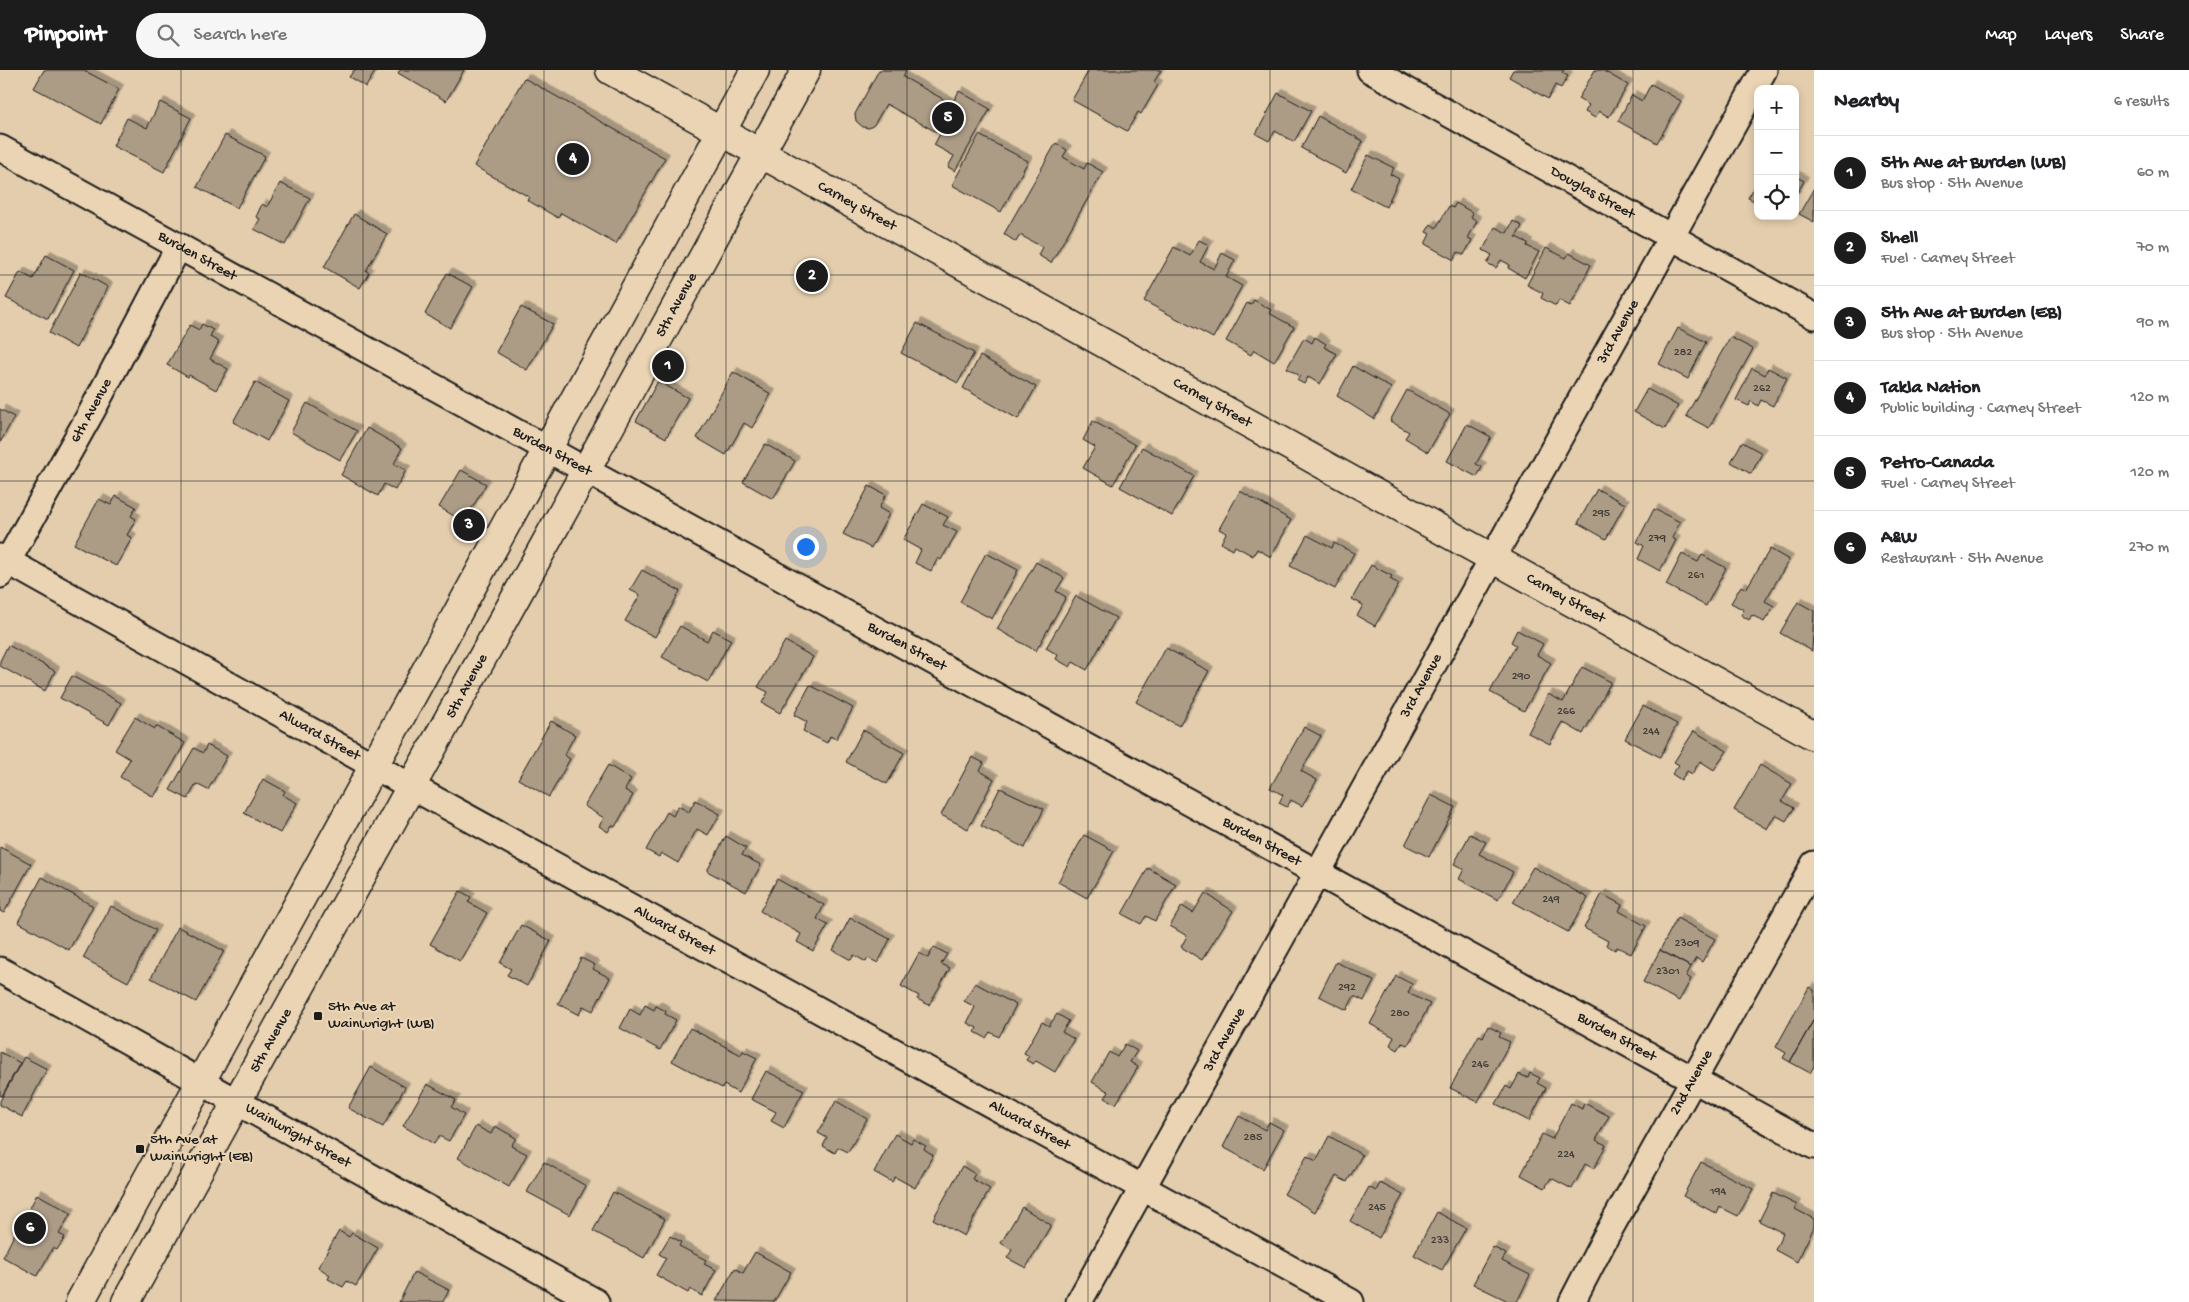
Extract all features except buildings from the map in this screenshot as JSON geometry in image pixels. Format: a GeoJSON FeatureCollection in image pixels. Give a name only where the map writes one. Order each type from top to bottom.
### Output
{"type":"FeatureCollection","features":[{"type":"Feature","properties":{"kind":"main road","name":"Carney Street"},"geometry":{"type":"LineString","coordinates":[[610,70],[1814,736]]}},
{"type":"Feature","properties":{"kind":"main road"},"geometry":{"type":"LineString","coordinates":[[80,1302],[755,70]]}},
{"type":"Feature","properties":{"kind":"main road","name":"5th Avenue"},"geometry":{"type":"LineString","coordinates":[[126,1302],[412,787],[806,70]]}},
{"type":"Feature","properties":{"kind":"street","name":"Douglas Street"},"geometry":{"type":"LineString","coordinates":[[1370,70],[1814,316]]}},
{"type":"Feature","properties":{"kind":"street","name":"3rd Avenue"},"geometry":{"type":"LineString","coordinates":[[1079,1302],[1764,70]]}},
{"type":"Feature","properties":{"kind":"street","name":"Burden Street"},"geometry":{"type":"LineString","coordinates":[[0,148],[1814,1146]]}},
{"type":"Feature","properties":{"kind":"street","name":"6th Avenue"},"geometry":{"type":"LineString","coordinates":[[2,565],[92,411],[179,246]]}},
{"type":"Feature","properties":{"kind":"street","name":"Alward Street"},"geometry":{"type":"LineString","coordinates":[[2,565],[374,766],[1351,1302]]}},
{"type":"Feature","properties":{"kind":"street","name":"2nd Avenue"},"geometry":{"type":"LineString","coordinates":[[1572,1302],[1605,1238],[1814,864]]}},
{"type":"Feature","properties":{"kind":"street","name":"Wainwright Street"},"geometry":{"type":"LineString","coordinates":[[0,970],[596,1302]]}},
{"type":"Feature","properties":{"kind":"place","name":"Petro-Canada"},"geometry":{"type":"Point","coordinates":[948,118]}},
{"type":"Feature","properties":{"kind":"place","name":"Takla Nation"},"geometry":{"type":"Point","coordinates":[573,159]}},
{"type":"Feature","properties":{"kind":"place","name":"Shell"},"geometry":{"type":"Point","coordinates":[812,276]}},
{"type":"Feature","properties":{"kind":"place","name":"5th Ave at Burden (WB)"},"geometry":{"type":"Point","coordinates":[668,366]}},
{"type":"Feature","properties":{"kind":"place","name":"5th Ave at Burden (EB)"},"geometry":{"type":"Point","coordinates":[469,525]}},
{"type":"Feature","properties":{"kind":"place","name":"5th Ave at Wainwright (WB)"},"geometry":{"type":"Point","coordinates":[318,1016]}},
{"type":"Feature","properties":{"kind":"place","name":"5th Ave at Wainwright (EB)"},"geometry":{"type":"Point","coordinates":[140,1149]}},
{"type":"Feature","properties":{"kind":"place","name":"A&W"},"geometry":{"type":"Point","coordinates":[30,1228]}}]}
